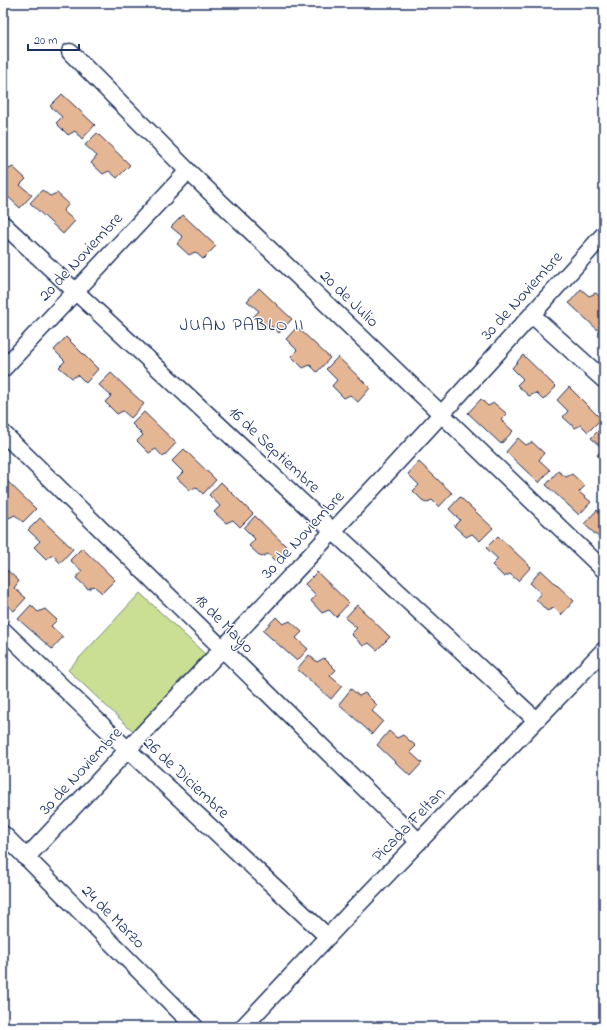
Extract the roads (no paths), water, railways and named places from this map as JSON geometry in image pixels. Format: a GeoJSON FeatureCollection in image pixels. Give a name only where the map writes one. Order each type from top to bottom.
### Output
{"type":"FeatureCollection","features":[{"type":"Feature","properties":{"kind":"street","name":"20 de Julio"},"geometry":{"type":"LineString","coordinates":[[70,52],[188,171],[604,570]]}},
{"type":"Feature","properties":{"kind":"street","name":"20 de Noviembre"},"geometry":{"type":"LineString","coordinates":[[3,369],[188,171]]}},
{"type":"Feature","properties":{"kind":"street","name":"16 de Septiembre"},"geometry":{"type":"LineString","coordinates":[[3,224],[536,720]]}},
{"type":"Feature","properties":{"kind":"street","name":"30 de Noviembre"},"geometry":{"type":"LineString","coordinates":[[26,858],[126,749],[333,531],[604,234]]}},
{"type":"Feature","properties":{"kind":"street"},"geometry":{"type":"LineString","coordinates":[[532,314],[604,380]]}},
{"type":"Feature","properties":{"kind":"street","name":"18 de Mayo"},"geometry":{"type":"LineString","coordinates":[[3,433],[419,842]]}},
{"type":"Feature","properties":{"kind":"street","name":"26 de Diciembre"},"geometry":{"type":"LineString","coordinates":[[3,630],[126,749],[328,937]]}},
{"type":"Feature","properties":{"kind":"street","name":"Picada Feltan"},"geometry":{"type":"LineString","coordinates":[[244,1027],[328,937],[604,650]]}},
{"type":"Feature","properties":{"kind":"street","name":"24 de Marzo"},"geometry":{"type":"LineString","coordinates":[[3,834],[195,1027]]}},
{"type":"Feature","properties":{"kind":"district","name":"JUAN PABLO II"},"geometry":{"type":"Point","coordinates":[242,326]}}]}
